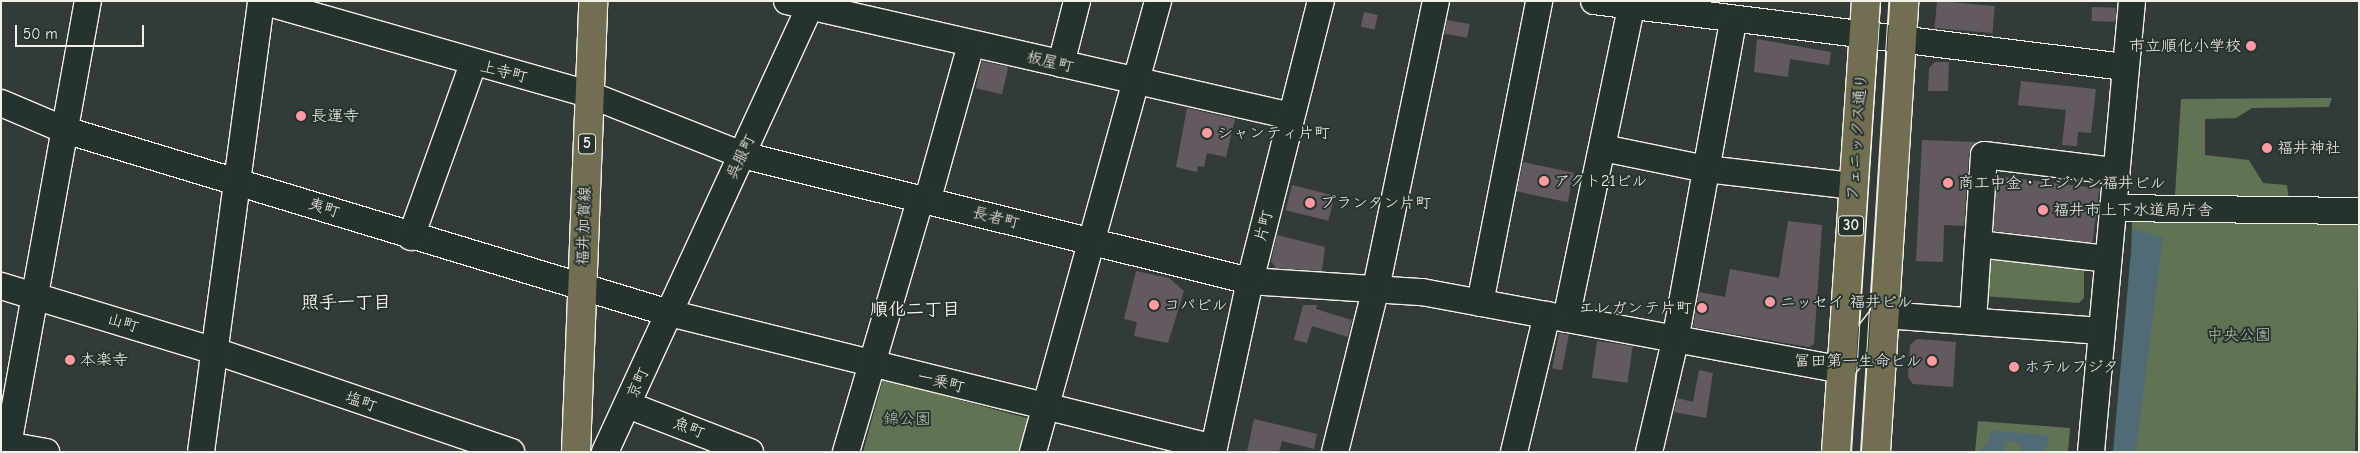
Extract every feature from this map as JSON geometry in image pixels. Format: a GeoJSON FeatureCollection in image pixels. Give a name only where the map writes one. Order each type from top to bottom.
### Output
{"type":"FeatureCollection","features":[{"type":"Feature","properties":{"kind":"main road","name":"福井加賀線"},"geometry":{"type":"LineString","coordinates":[[576,452],[593,1]]}},
{"type":"Feature","properties":{"kind":"main road","name":"フェニックス通り"},"geometry":{"type":"LineString","coordinates":[[1836,452],[1866,1]]}},
{"type":"Feature","properties":{"kind":"main road","name":"30"},"geometry":{"type":"LineString","coordinates":[[1876,452],[1904,1]]}},
{"type":"Feature","properties":{"kind":"street"},"geometry":{"type":"LineString","coordinates":[[46,452],[4,445],[35,296],[88,1]]}},
{"type":"Feature","properties":{"kind":"street"},"geometry":{"type":"LineString","coordinates":[[201,452],[212,350],[261,1]]}},
{"type":"Feature","properties":{"kind":"street","name":"上寺町"},"geometry":{"type":"LineString","coordinates":[[261,1],[473,64],[588,94],[742,155]]}},
{"type":"Feature","properties":{"kind":"street"},"geometry":{"type":"LineString","coordinates":[[1061,64],[1077,1]]}},
{"type":"Feature","properties":{"kind":"street"},"geometry":{"type":"LineString","coordinates":[[1033,452],[1089,242],[1158,1]]}},
{"type":"Feature","properties":{"kind":"street","name":"片町"},"geometry":{"type":"LineString","coordinates":[[1214,450],[1250,281],[1321,1]]}},
{"type":"Feature","properties":{"kind":"street"},"geometry":{"type":"LineString","coordinates":[[1335,452],[1376,288],[1436,1]]}},
{"type":"Feature","properties":{"kind":"street"},"geometry":{"type":"LineString","coordinates":[[1480,302],[1540,1]]}},
{"type":"Feature","properties":{"kind":"street"},"geometry":{"type":"LineString","coordinates":[[1594,1],[1733,21],[2124,67]]}},
{"type":"Feature","properties":{"kind":"street"},"geometry":{"type":"LineString","coordinates":[[2091,452],[2124,67],[2132,1]]}},
{"type":"Feature","properties":{"kind":"street","name":"板屋町"},"geometry":{"type":"LineString","coordinates":[[802,3],[971,44],[1291,116]]}},
{"type":"Feature","properties":{"kind":"street","name":"呉服町"},"geometry":{"type":"LineString","coordinates":[[669,313],[742,155],[802,3]]}},
{"type":"Feature","properties":{"kind":"street"},"geometry":{"type":"LineString","coordinates":[[1514,452],[1556,317],[1603,148],[1631,6]]}},
{"type":"Feature","properties":{"kind":"street"},"geometry":{"type":"LineString","coordinates":[[1649,452],[1675,341],[1733,21]]}},
{"type":"Feature","properties":{"kind":"street"},"geometry":{"type":"LineString","coordinates":[[846,452],[871,364],[971,44]]}},
{"type":"Feature","properties":{"kind":"street"},"geometry":{"type":"LineString","coordinates":[[411,237],[473,64]]}},
{"type":"Feature","properties":{"kind":"street","name":"夷町"},"geometry":{"type":"LineString","coordinates":[[1,103],[65,130],[411,237],[669,313]]}},
{"type":"Feature","properties":{"kind":"street"},"geometry":{"type":"LineString","coordinates":[[1603,148],[1706,169],[1854,186]]}},
{"type":"Feature","properties":{"kind":"street","name":"長者町"},"geometry":{"type":"LineString","coordinates":[[742,155],[1250,281],[1376,288],[1480,302],[1675,341],[1840,370]]}},
{"type":"Feature","properties":{"kind":"street"},"geometry":{"type":"LineString","coordinates":[[1974,322],[1984,155],[2115,171]]}},
{"type":"Feature","properties":{"kind":"street"},"geometry":{"type":"LineString","coordinates":[[2113,208],[2359,211]]}},
{"type":"Feature","properties":{"kind":"street"},"geometry":{"type":"LineString","coordinates":[[1978,244],[2107,259]]}},
{"type":"Feature","properties":{"kind":"street","name":"山町"},"geometry":{"type":"LineString","coordinates":[[1,286],[212,350]]}},
{"type":"Feature","properties":{"kind":"street","name":"一乗町"},"geometry":{"type":"LineString","coordinates":[[669,313],[1214,450]]}},
{"type":"Feature","properties":{"kind":"street","name":"京町"},"geometry":{"type":"LineString","coordinates":[[605,452],[669,313]]}},
{"type":"Feature","properties":{"kind":"street"},"geometry":{"type":"LineString","coordinates":[[1840,370],[1884,315],[2101,331]]}},
{"type":"Feature","properties":{"kind":"street","name":"塩町"},"geometry":{"type":"LineString","coordinates":[[212,350],[511,452]]}},
{"type":"Feature","properties":{"kind":"street","name":"魚町"},"geometry":{"type":"LineString","coordinates":[[628,405],[750,452]]}},
{"type":"Feature","properties":{"kind":"green space"},"geometry":{"type":"Polygon","coordinates":[[[2332,98],[2329,107],[2252,108],[2236,118],[2205,119],[2205,155],[2249,160],[2263,183],[2287,185],[2289,200],[2175,195],[2181,99],[2332,98]]]}},
{"type":"Feature","properties":{"kind":"green space","name":"中央公園"},"geometry":{"type":"Polygon","coordinates":[[[2132,217],[2359,221],[2355,452],[2128,452],[2132,217]]]}},
{"type":"Feature","properties":{"kind":"green space"},"geometry":{"type":"Polygon","coordinates":[[[1985,250],[2084,264],[2084,298],[2079,303],[1982,296],[1985,250]]]}},
{"type":"Feature","properties":{"kind":"green space","name":"錦公園"},"geometry":{"type":"Polygon","coordinates":[[[883,379],[1034,420],[1025,452],[863,452],[883,379]]]}},
{"type":"Feature","properties":{"kind":"green space"},"geometry":{"type":"Polygon","coordinates":[[[1978,421],[2070,428],[2068,452],[1975,452],[1978,421]]]}},
{"type":"Feature","properties":{"kind":"water"},"geometry":{"type":"Polygon","coordinates":[[[2133,229],[2163,237],[2136,452],[2113,452],[2133,229]]]}},
{"type":"Feature","properties":{"kind":"water"},"geometry":{"type":"Polygon","coordinates":[[[1991,430],[2048,436],[2049,444],[2044,450],[2022,452],[2020,444],[2011,441],[2005,442],[2004,452],[1979,452],[1988,443],[1991,430]]]}},
{"type":"Feature","properties":{"kind":"building"},"geometry":{"type":"Polygon","coordinates":[[[1937,1],[1995,6],[1992,33],[1935,28],[1937,1]]]}},
{"type":"Feature","properties":{"kind":"building"},"geometry":{"type":"Polygon","coordinates":[[[2092,7],[2116,8],[2115,22],[2092,21],[2092,7]]]}},
{"type":"Feature","properties":{"kind":"building"},"geometry":{"type":"Polygon","coordinates":[[[1364,12],[1378,15],[1375,30],[1361,27],[1364,12]]]}},
{"type":"Feature","properties":{"kind":"building"},"geometry":{"type":"Polygon","coordinates":[[[1447,20],[1470,24],[1467,38],[1445,34],[1447,20]]]}},
{"type":"Feature","properties":{"kind":"building"},"geometry":{"type":"Polygon","coordinates":[[[1757,39],[1831,52],[1829,65],[1790,59],[1788,77],[1754,72],[1757,39]]]}},
{"type":"Feature","properties":{"kind":"building"},"geometry":{"type":"Polygon","coordinates":[[[982,61],[1008,67],[1002,94],[976,88],[982,61]]]}},
{"type":"Feature","properties":{"kind":"building"},"geometry":{"type":"Polygon","coordinates":[[[1935,62],[1949,62],[1948,91],[1928,91],[1929,68],[1935,62]]]}},
{"type":"Feature","properties":{"kind":"building"},"geometry":{"type":"Polygon","coordinates":[[[2021,81],[2096,89],[2091,133],[2078,132],[2077,146],[2062,145],[2066,110],[2018,105],[2021,81]]]}},
{"type":"Feature","properties":{"kind":"building","name":"シャンティ片町"},"geometry":{"type":"Polygon","coordinates":[[[1187,108],[1235,119],[1226,157],[1207,153],[1204,167],[1198,166],[1197,172],[1176,167],[1187,108]]]}},
{"type":"Feature","properties":{"kind":"building","name":"商工中金・エジソン福井ビル"},"geometry":{"type":"Polygon","coordinates":[[[1922,140],[1976,142],[1969,154],[1964,226],[1944,225],[1943,262],[1916,261],[1922,140]]]}},
{"type":"Feature","properties":{"kind":"building","name":"アクト21ビル"},"geometry":{"type":"Polygon","coordinates":[[[1523,162],[1574,173],[1568,202],[1517,191],[1523,162]]]}},
{"type":"Feature","properties":{"kind":"building","name":"福井市上下水道局庁舎"},"geometry":{"type":"Polygon","coordinates":[[[1998,176],[2099,188],[2093,243],[1991,231],[1998,176]]]}},
{"type":"Feature","properties":{"kind":"building","name":"プランタン片町"},"geometry":{"type":"Polygon","coordinates":[[[1292,185],[1335,196],[1328,221],[1286,210],[1292,185]]]}},
{"type":"Feature","properties":{"kind":"building","name":"ニッセイ 福井ビル"},"geometry":{"type":"Polygon","coordinates":[[[1788,221],[1822,225],[1814,344],[1809,347],[1693,327],[1699,292],[1725,297],[1730,269],[1779,278],[1788,221]]]}},
{"type":"Feature","properties":{"kind":"building"},"geometry":{"type":"Polygon","coordinates":[[[1277,235],[1325,247],[1322,271],[1276,268],[1271,261],[1277,235]]]}},
{"type":"Feature","properties":{"kind":"building","name":"コパビル"},"geometry":{"type":"Polygon","coordinates":[[[1136,271],[1169,278],[1184,291],[1168,343],[1134,336],[1137,322],[1124,319],[1136,271]]]}},
{"type":"Feature","properties":{"kind":"building"},"geometry":{"type":"Polygon","coordinates":[[[1303,305],[1317,305],[1316,309],[1352,320],[1348,337],[1312,326],[1307,343],[1294,340],[1303,305]]]}},
{"type":"Feature","properties":{"kind":"building"},"geometry":{"type":"Polygon","coordinates":[[[1559,333],[1569,335],[1562,370],[1552,368],[1559,333]]]}},
{"type":"Feature","properties":{"kind":"building","name":"冨田第一生命ビル"},"geometry":{"type":"Polygon","coordinates":[[[1917,339],[1956,342],[1953,387],[1913,384],[1908,377],[1910,345],[1917,339]]]}},
{"type":"Feature","properties":{"kind":"building"},"geometry":{"type":"Polygon","coordinates":[[[1597,341],[1633,346],[1628,383],[1592,378],[1597,341]]]}},
{"type":"Feature","properties":{"kind":"building"},"geometry":{"type":"Polygon","coordinates":[[[1699,370],[1713,373],[1706,418],[1674,412],[1677,398],[1693,402],[1699,370]]]}},
{"type":"Feature","properties":{"kind":"building"},"geometry":{"type":"Polygon","coordinates":[[[1254,419],[1317,434],[1314,449],[1282,441],[1279,452],[1247,452],[1254,419]]]}},
{"type":"Feature","properties":{"kind":"tram line"},"geometry":{"type":"LineString","coordinates":[[1851,452],[1880,1]]}},
{"type":"Feature","properties":{"kind":"tram line"},"geometry":{"type":"LineString","coordinates":[[1860,452],[1888,1]]}},
{"type":"Feature","properties":{"kind":"place","name":"市立順化小学校"},"geometry":{"type":"Point","coordinates":[2251,46]}},
{"type":"Feature","properties":{"kind":"place","name":"長運寺"},"geometry":{"type":"Point","coordinates":[301,116]}},
{"type":"Feature","properties":{"kind":"place","name":"シャンティ片町"},"geometry":{"type":"Point","coordinates":[1207,133]}},
{"type":"Feature","properties":{"kind":"place","name":"福井神社"},"geometry":{"type":"Point","coordinates":[2267,148]}},
{"type":"Feature","properties":{"kind":"place","name":"アクト21ビル"},"geometry":{"type":"Point","coordinates":[1544,181]}},
{"type":"Feature","properties":{"kind":"place","name":"商工中金・エジソン福井ビル"},"geometry":{"type":"Point","coordinates":[1948,183]}},
{"type":"Feature","properties":{"kind":"place","name":"プランタン片町"},"geometry":{"type":"Point","coordinates":[1310,203]}},
{"type":"Feature","properties":{"kind":"place","name":"福井市上下水道局庁舎"},"geometry":{"type":"Point","coordinates":[2043,210]}},
{"type":"Feature","properties":{"kind":"place","name":"ニッセイ 福井ビル"},"geometry":{"type":"Point","coordinates":[1770,302]}},
{"type":"Feature","properties":{"kind":"place","name":"コパビル"},"geometry":{"type":"Point","coordinates":[1154,305]}},
{"type":"Feature","properties":{"kind":"place","name":"エレガンテ片町"},"geometry":{"type":"Point","coordinates":[1702,308]}},
{"type":"Feature","properties":{"kind":"place","name":"本楽寺"},"geometry":{"type":"Point","coordinates":[70,360]}},
{"type":"Feature","properties":{"kind":"place","name":"冨田第一生命ビル"},"geometry":{"type":"Point","coordinates":[1932,361]}},
{"type":"Feature","properties":{"kind":"place","name":"ホテルフジタ"},"geometry":{"type":"Point","coordinates":[2014,367]}},
{"type":"Feature","properties":{"kind":"district","name":"照手一丁目"},"geometry":{"type":"Point","coordinates":[346,303]}},
{"type":"Feature","properties":{"kind":"district","name":"順化二丁目"},"geometry":{"type":"Point","coordinates":[915,310]}}]}
